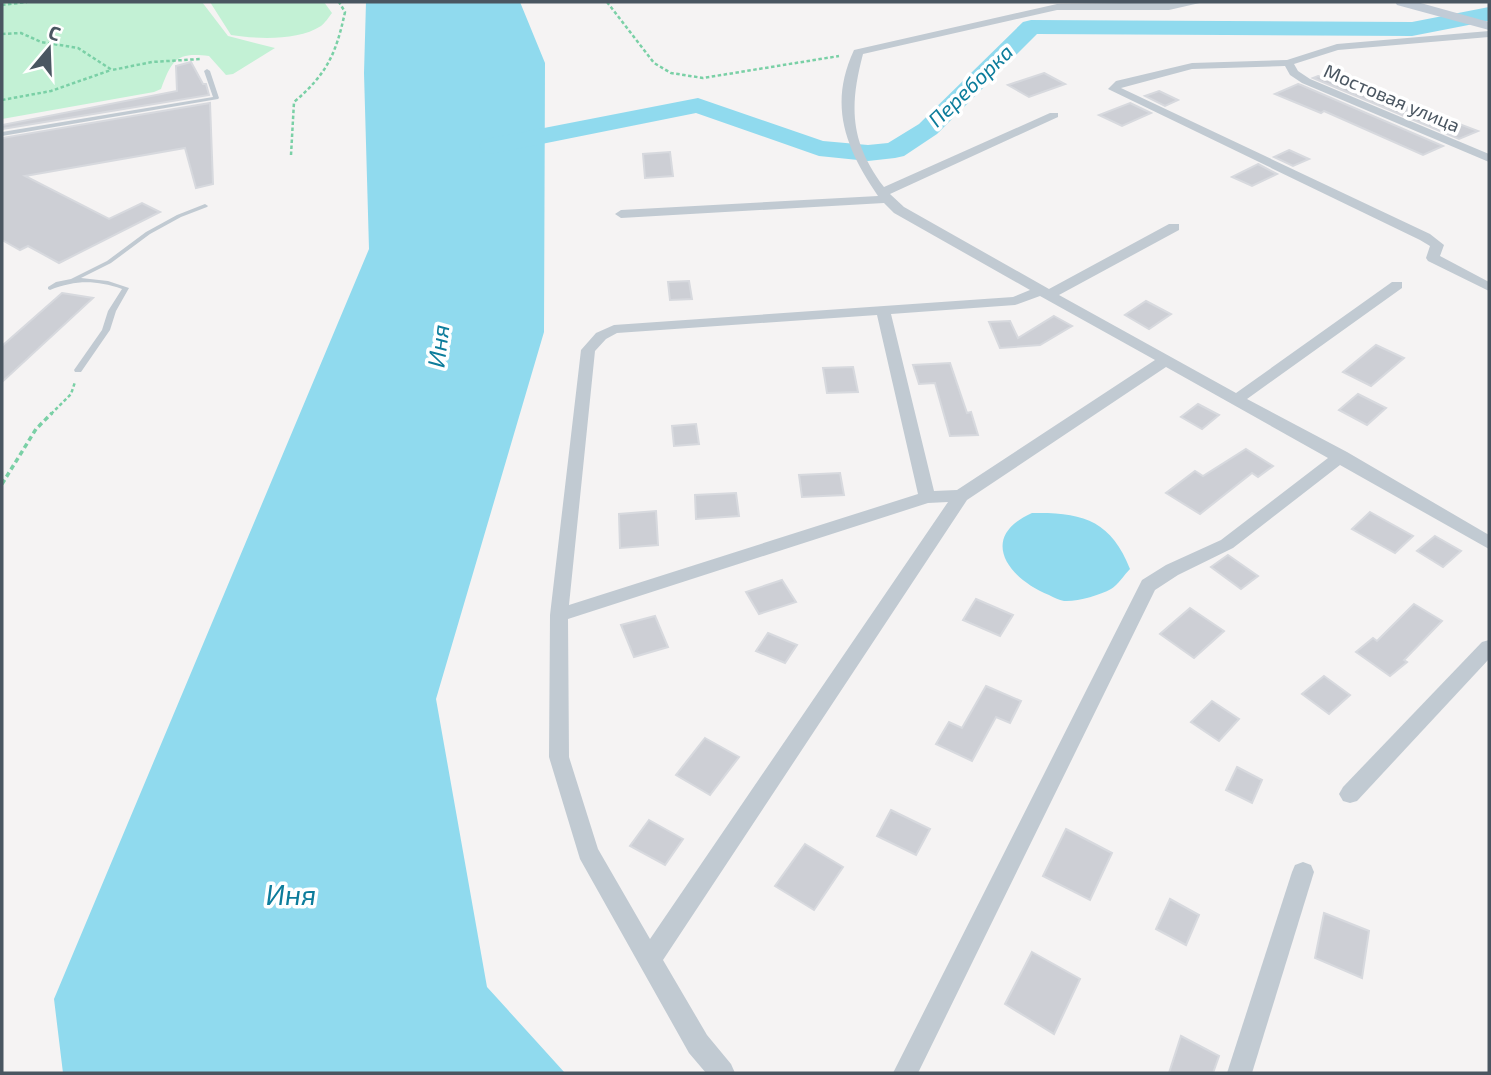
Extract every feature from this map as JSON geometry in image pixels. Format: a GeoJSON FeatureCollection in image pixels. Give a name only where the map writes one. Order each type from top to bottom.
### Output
{"type":"FeatureCollection","features":[{"type":"Feature","properties":{"kind":"main road"},"geometry":{"type":"LineString","coordinates":[[1402,2],[1483,25]]}},
{"type":"Feature","properties":{"kind":"street"},"geometry":{"type":"LineString","coordinates":[[1199,2],[1169,7],[1052,5],[858,52],[848,99],[848,123],[861,157],[884,196],[899,210],[1043,293],[1341,456],[1483,539],[1489,522]]}},
{"type":"Feature","properties":{"kind":"street"},"geometry":{"type":"LineString","coordinates":[[1489,34],[1337,47],[1288,63],[1192,66],[1119,83],[1114,89],[1425,237],[1437,245],[1433,258],[1489,287]]}},
{"type":"Feature","properties":{"kind":"street","name":"Мостовая улица"},"geometry":{"type":"LineString","coordinates":[[1288,63],[1294,72],[1306,81],[1489,158]]}},
{"type":"Feature","properties":{"kind":"street"},"geometry":{"type":"LineString","coordinates":[[621,214],[884,196],[1054,115]]}},
{"type":"Feature","properties":{"kind":"street"},"geometry":{"type":"LineString","coordinates":[[722,1073],[698,1044],[589,852],[559,757],[559,615],[588,350],[601,336],[614,329],[1015,301],[1043,293],[1174,227]]}},
{"type":"Feature","properties":{"kind":"street"},"geometry":{"type":"LineString","coordinates":[[1237,399],[1397,285]]}},
{"type":"Feature","properties":{"kind":"street"},"geometry":{"type":"LineString","coordinates":[[883,310],[927,497]]}},
{"type":"Feature","properties":{"kind":"street"},"geometry":{"type":"LineString","coordinates":[[651,958],[961,496],[1166,360]]}},
{"type":"Feature","properties":{"kind":"street"},"geometry":{"type":"LineString","coordinates":[[905,1073],[1148,585],[1172,570],[1227,544],[1341,456]]}},
{"type":"Feature","properties":{"kind":"street"},"geometry":{"type":"LineString","coordinates":[[559,615],[927,497],[961,496]]}},
{"type":"Feature","properties":{"kind":"street"},"geometry":{"type":"LineString","coordinates":[[1350,794],[1489,647]]}},
{"type":"Feature","properties":{"kind":"street"},"geometry":{"type":"LineString","coordinates":[[1239,1073],[1303,872]]}},
{"type":"Feature","properties":{"kind":"lane"},"geometry":{"type":"LineString","coordinates":[[2,134],[216,98],[207,71]]}},
{"type":"Feature","properties":{"kind":"lane"},"geometry":{"type":"LineString","coordinates":[[50,289],[109,262],[148,233],[205,206]]}},
{"type":"Feature","properties":{"kind":"lane"},"geometry":{"type":"LineString","coordinates":[[69,282],[108,281],[126,288],[112,311],[106,330],[78,370]]}},
{"type":"Feature","properties":{"kind":"path"},"geometry":{"type":"LineString","coordinates":[[2,5],[27,2]]}},
{"type":"Feature","properties":{"kind":"path"},"geometry":{"type":"LineString","coordinates":[[291,155],[294,102],[315,85],[336,55],[345,12],[339,2]]}},
{"type":"Feature","properties":{"kind":"path"},"geometry":{"type":"LineString","coordinates":[[607,2],[654,63],[671,74],[703,78],[808,63],[858,52]]}},
{"type":"Feature","properties":{"kind":"path"},"geometry":{"type":"LineString","coordinates":[[2,34],[21,33],[41,42],[78,48],[112,69]]}},
{"type":"Feature","properties":{"kind":"path"},"geometry":{"type":"LineString","coordinates":[[2,100],[51,91],[112,69],[152,62],[207,59],[207,71]]}},
{"type":"Feature","properties":{"kind":"path"},"geometry":{"type":"LineString","coordinates":[[2,484],[36,429],[71,394],[78,370]]}},
{"type":"Feature","properties":{"kind":"green space"},"geometry":{"type":"Polygon","coordinates":[[[2,2],[202,2],[228,36],[275,48],[233,74],[226,75],[209,56],[189,55],[172,65],[161,89],[154,92],[2,119],[2,2]]]}},
{"type":"Feature","properties":{"kind":"green space"},"geometry":{"type":"Polygon","coordinates":[[[210,2],[324,2],[332,13],[321,26],[301,34],[277,38],[241,36],[231,35],[210,2]]]}},
{"type":"Feature","properties":{"kind":"water","name":"Иня"},"geometry":{"type":"Polygon","coordinates":[[[366,2],[520,2],[545,63],[544,332],[436,699],[487,987],[565,1073],[63,1073],[54,999],[369,249],[364,73],[366,2]]]}},
{"type":"Feature","properties":{"kind":"water"},"geometry":{"type":"Polygon","coordinates":[[[1032,513],[1066,514],[1093,522],[1114,539],[1130,569],[1111,589],[1082,599],[1062,601],[1034,588],[1011,568],[1004,557],[1003,545],[1006,534],[1016,523],[1032,513]]]}},
{"type":"Feature","properties":{"kind":"building"},"geometry":{"type":"Polygon","coordinates":[[[191,62],[203,84],[206,84],[209,95],[2,129],[2,125],[177,91],[176,66],[191,62]]]}},
{"type":"Feature","properties":{"kind":"building"},"geometry":{"type":"Polygon","coordinates":[[[1044,73],[1065,84],[1029,97],[1008,85],[1044,73]]]}},
{"type":"Feature","properties":{"kind":"building"},"geometry":{"type":"Polygon","coordinates":[[[1318,76],[1393,106],[1401,102],[1478,131],[1459,139],[1313,78],[1318,76]]]}},
{"type":"Feature","properties":{"kind":"building"},"geometry":{"type":"Polygon","coordinates":[[[1298,84],[1443,146],[1423,155],[1324,111],[1321,113],[1275,94],[1298,84]]]}},
{"type":"Feature","properties":{"kind":"building"},"geometry":{"type":"Polygon","coordinates":[[[1159,91],[1178,100],[1165,106],[1145,96],[1159,91]]]}},
{"type":"Feature","properties":{"kind":"building"},"geometry":{"type":"Polygon","coordinates":[[[210,103],[213,184],[196,188],[185,148],[25,176],[109,219],[142,203],[160,212],[59,263],[28,246],[20,250],[2,240],[2,138],[210,103]]]}},
{"type":"Feature","properties":{"kind":"building"},"geometry":{"type":"Polygon","coordinates":[[[1130,103],[1151,113],[1122,126],[1099,115],[1130,103]]]}},
{"type":"Feature","properties":{"kind":"building"},"geometry":{"type":"Polygon","coordinates":[[[1289,150],[1309,159],[1293,166],[1274,157],[1289,150]]]}},
{"type":"Feature","properties":{"kind":"building"},"geometry":{"type":"Polygon","coordinates":[[[670,152],[673,176],[645,178],[643,154],[670,152]]]}},
{"type":"Feature","properties":{"kind":"building"},"geometry":{"type":"Polygon","coordinates":[[[1258,164],[1277,174],[1252,186],[1232,177],[1258,164]]]}},
{"type":"Feature","properties":{"kind":"building"},"geometry":{"type":"Polygon","coordinates":[[[689,281],[692,299],[670,300],[668,282],[689,281]]]}},
{"type":"Feature","properties":{"kind":"building"},"geometry":{"type":"Polygon","coordinates":[[[62,293],[93,298],[2,382],[2,346],[62,293]]]}},
{"type":"Feature","properties":{"kind":"building"},"geometry":{"type":"Polygon","coordinates":[[[1146,301],[1171,314],[1149,329],[1125,315],[1146,301]]]}},
{"type":"Feature","properties":{"kind":"building"},"geometry":{"type":"Polygon","coordinates":[[[1054,316],[1072,326],[1040,345],[1000,348],[989,322],[1010,321],[1018,338],[1054,316]]]}},
{"type":"Feature","properties":{"kind":"building"},"geometry":{"type":"Polygon","coordinates":[[[1376,345],[1404,358],[1371,386],[1343,372],[1376,345]]]}},
{"type":"Feature","properties":{"kind":"building"},"geometry":{"type":"Polygon","coordinates":[[[950,363],[967,413],[971,412],[978,435],[950,436],[935,383],[919,384],[913,365],[950,363]]]}},
{"type":"Feature","properties":{"kind":"building"},"geometry":{"type":"Polygon","coordinates":[[[853,367],[858,392],[827,393],[823,368],[853,367]]]}},
{"type":"Feature","properties":{"kind":"building"},"geometry":{"type":"Polygon","coordinates":[[[1358,394],[1386,408],[1367,425],[1339,410],[1358,394]]]}},
{"type":"Feature","properties":{"kind":"building"},"geometry":{"type":"Polygon","coordinates":[[[1198,404],[1219,415],[1202,429],[1181,417],[1198,404]]]}},
{"type":"Feature","properties":{"kind":"building"},"geometry":{"type":"Polygon","coordinates":[[[696,424],[699,444],[674,446],[672,426],[696,424]]]}},
{"type":"Feature","properties":{"kind":"building"},"geometry":{"type":"Polygon","coordinates":[[[1246,449],[1273,466],[1258,477],[1252,473],[1200,514],[1166,493],[1195,471],[1203,476],[1246,449]]]}},
{"type":"Feature","properties":{"kind":"building"},"geometry":{"type":"Polygon","coordinates":[[[840,473],[844,495],[802,497],[799,475],[840,473]]]}},
{"type":"Feature","properties":{"kind":"building"},"geometry":{"type":"Polygon","coordinates":[[[736,493],[739,516],[696,519],[695,495],[736,493]]]}},
{"type":"Feature","properties":{"kind":"building"},"geometry":{"type":"Polygon","coordinates":[[[656,511],[658,545],[620,548],[619,514],[656,511]]]}},
{"type":"Feature","properties":{"kind":"building"},"geometry":{"type":"Polygon","coordinates":[[[1370,512],[1413,536],[1395,553],[1352,529],[1370,512]]]}},
{"type":"Feature","properties":{"kind":"building"},"geometry":{"type":"Polygon","coordinates":[[[1435,536],[1461,551],[1443,567],[1417,551],[1435,536]]]}},
{"type":"Feature","properties":{"kind":"building"},"geometry":{"type":"Polygon","coordinates":[[[1228,555],[1258,576],[1241,589],[1211,567],[1228,555]]]}},
{"type":"Feature","properties":{"kind":"building"},"geometry":{"type":"Polygon","coordinates":[[[782,580],[796,602],[759,614],[746,592],[782,580]]]}},
{"type":"Feature","properties":{"kind":"building"},"geometry":{"type":"Polygon","coordinates":[[[976,599],[1013,615],[1000,636],[963,620],[976,599]]]}},
{"type":"Feature","properties":{"kind":"building"},"geometry":{"type":"Polygon","coordinates":[[[1414,604],[1442,621],[1404,660],[1407,662],[1390,676],[1356,652],[1373,638],[1377,641],[1414,604]]]}},
{"type":"Feature","properties":{"kind":"building"},"geometry":{"type":"Polygon","coordinates":[[[1190,608],[1224,631],[1194,658],[1160,634],[1190,608]]]}},
{"type":"Feature","properties":{"kind":"building"},"geometry":{"type":"Polygon","coordinates":[[[655,616],[668,647],[634,657],[621,625],[655,616]]]}},
{"type":"Feature","properties":{"kind":"building"},"geometry":{"type":"Polygon","coordinates":[[[768,633],[797,645],[785,663],[756,651],[768,633]]]}},
{"type":"Feature","properties":{"kind":"building"},"geometry":{"type":"Polygon","coordinates":[[[1324,676],[1350,695],[1329,714],[1302,694],[1324,676]]]}},
{"type":"Feature","properties":{"kind":"building"},"geometry":{"type":"Polygon","coordinates":[[[986,686],[1021,701],[1010,723],[996,717],[972,761],[936,744],[949,722],[962,728],[986,686]]]}},
{"type":"Feature","properties":{"kind":"building"},"geometry":{"type":"Polygon","coordinates":[[[1212,701],[1239,719],[1219,741],[1191,722],[1212,701]]]}},
{"type":"Feature","properties":{"kind":"building"},"geometry":{"type":"Polygon","coordinates":[[[705,738],[739,757],[710,795],[676,775],[705,738]]]}},
{"type":"Feature","properties":{"kind":"building"},"geometry":{"type":"Polygon","coordinates":[[[1237,767],[1262,780],[1252,803],[1226,790],[1237,767]]]}},
{"type":"Feature","properties":{"kind":"building"},"geometry":{"type":"Polygon","coordinates":[[[891,810],[930,829],[916,855],[877,836],[891,810]]]}},
{"type":"Feature","properties":{"kind":"building"},"geometry":{"type":"Polygon","coordinates":[[[649,820],[683,839],[665,865],[630,846],[649,820]]]}},
{"type":"Feature","properties":{"kind":"building"},"geometry":{"type":"Polygon","coordinates":[[[1066,829],[1112,853],[1090,900],[1043,876],[1066,829]]]}},
{"type":"Feature","properties":{"kind":"building"},"geometry":{"type":"Polygon","coordinates":[[[805,844],[843,867],[814,910],[775,886],[805,844]]]}},
{"type":"Feature","properties":{"kind":"building"},"geometry":{"type":"Polygon","coordinates":[[[1170,899],[1199,915],[1186,945],[1156,929],[1170,899]]]}},
{"type":"Feature","properties":{"kind":"building"},"geometry":{"type":"Polygon","coordinates":[[[1324,913],[1369,931],[1362,978],[1315,958],[1324,913]]]}},
{"type":"Feature","properties":{"kind":"building"},"geometry":{"type":"Polygon","coordinates":[[[1032,952],[1080,979],[1054,1034],[1005,1004],[1032,952]]]}},
{"type":"Feature","properties":{"kind":"building"},"geometry":{"type":"Polygon","coordinates":[[[1181,1036],[1219,1056],[1213,1073],[1169,1073],[1181,1036]]]}},
{"type":"Feature","properties":{"kind":"waterway","name":"Переборка"},"geometry":{"type":"LineString","coordinates":[[492,146],[698,105],[819,148],[868,153],[895,150],[928,129],[1031,27],[1412,29],[1489,14]]}}]}
